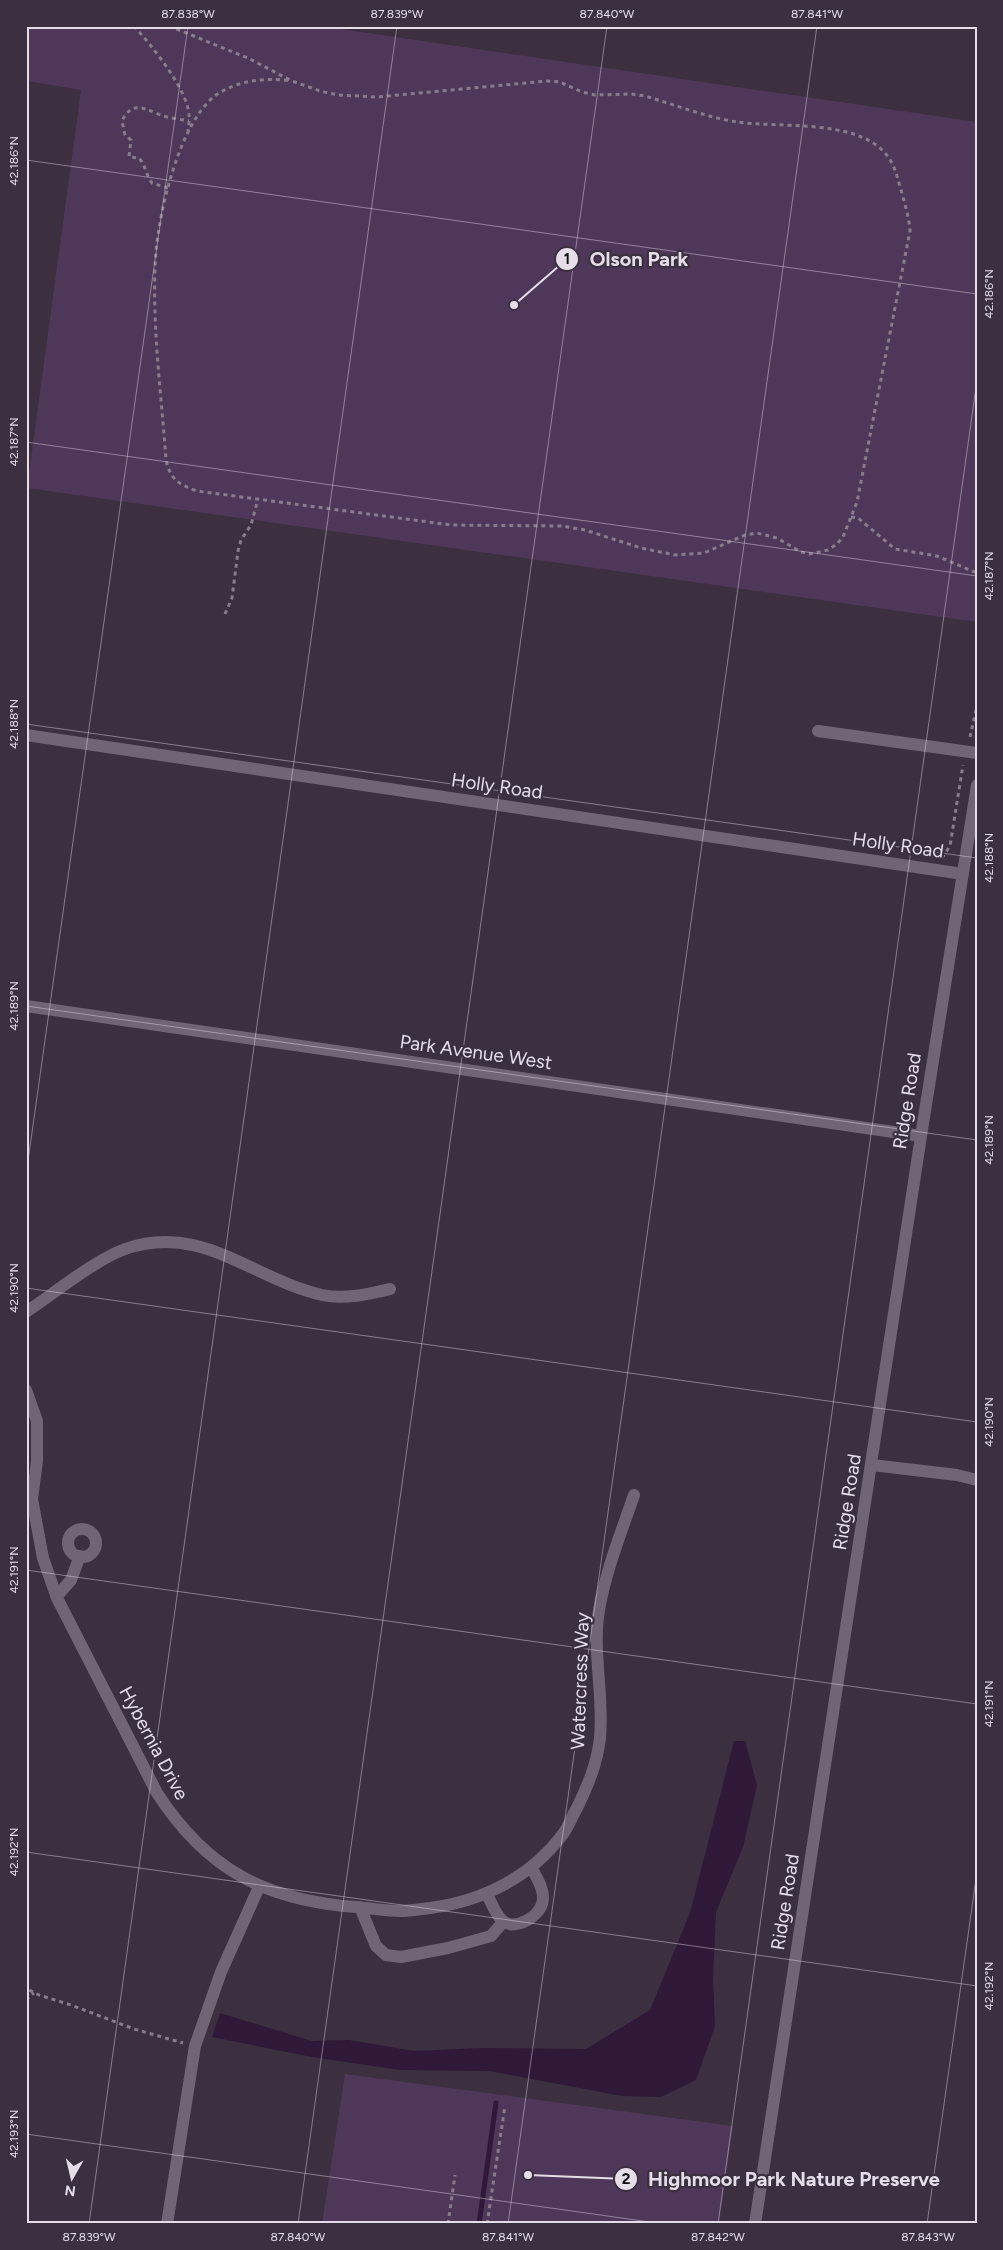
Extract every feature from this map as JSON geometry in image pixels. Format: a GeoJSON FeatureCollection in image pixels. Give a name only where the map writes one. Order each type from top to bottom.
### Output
{"type":"FeatureCollection","features":[{"type":"Feature","properties":{"kind":"street"},"geometry":{"type":"LineString","coordinates":[[818,731],[971,752]]}},
{"type":"Feature","properties":{"kind":"street","name":"Holly Road"},"geometry":{"type":"LineString","coordinates":[[26,735],[963,874]]}},
{"type":"Feature","properties":{"kind":"street","name":"Ridge Road"},"geometry":{"type":"LineString","coordinates":[[755,2224],[921,1136],[977,785]]}},
{"type":"Feature","properties":{"kind":"street","name":"Park Avenue West"},"geometry":{"type":"LineString","coordinates":[[26,1006],[921,1136]]}},
{"type":"Feature","properties":{"kind":"street"},"geometry":{"type":"LineString","coordinates":[[26,1312],[89,1269],[123,1250],[158,1242],[178,1242],[200,1246],[288,1285],[324,1295],[347,1296],[390,1289]]}},
{"type":"Feature","properties":{"kind":"street","name":"Hybernia Drive"},"geometry":{"type":"LineString","coordinates":[[26,1390],[37,1421],[33,1503],[42,1558],[57,1596],[157,1793],[173,1818],[188,1836],[212,1857],[259,1887]]}},
{"type":"Feature","properties":{"kind":"street"},"geometry":{"type":"LineString","coordinates":[[872,1464],[957,1475],[977,1480]]}},
{"type":"Feature","properties":{"kind":"street","name":"Watercress Way"},"geometry":{"type":"LineString","coordinates":[[259,1887],[326,1905],[403,1911],[448,1905],[487,1894],[509,1883],[531,1867],[564,1833],[593,1774],[600,1739],[601,1714],[598,1651],[599,1612],[606,1578],[634,1495]]}},
{"type":"Feature","properties":{"kind":"street"},"geometry":{"type":"LineString","coordinates":[[57,1596],[71,1580],[80,1556]]}},
{"type":"Feature","properties":{"kind":"street"},"geometry":{"type":"LineString","coordinates":[[487,1894],[503,1922],[510,1924],[528,1919],[536,1914],[542,1905],[543,1894],[531,1867]]}},
{"type":"Feature","properties":{"kind":"street"},"geometry":{"type":"LineString","coordinates":[[167,2224],[197,2040],[208,2005],[259,1887]]}},
{"type":"Feature","properties":{"kind":"street"},"geometry":{"type":"LineString","coordinates":[[360,1907],[376,1946],[386,1954],[400,1957],[448,1948],[490,1936],[503,1922]]}},
{"type":"Feature","properties":{"kind":"path"},"geometry":{"type":"LineString","coordinates":[[134,26],[176,84],[188,109],[187,134],[168,188],[159,228],[155,269],[157,331],[168,470],[178,483],[197,491],[451,525],[562,526],[585,530],[641,548],[675,555],[704,553],[746,536],[757,534],[777,538],[801,552],[819,553],[837,544],[843,536],[857,502],[910,231],[909,218],[893,164],[872,141],[857,134],[815,126],[737,122],[645,96],[630,94],[595,95],[582,92],[560,82],[520,82],[401,95],[356,97],[320,92],[292,81],[248,58],[169,26]]}},
{"type":"Feature","properties":{"kind":"path"},"geometry":{"type":"LineString","coordinates":[[187,134],[206,105],[229,88],[269,79],[292,81]]}},
{"type":"Feature","properties":{"kind":"path"},"geometry":{"type":"LineString","coordinates":[[168,188],[152,183],[139,158],[128,157],[131,140],[125,135],[122,121],[128,111],[146,108],[156,114],[189,121]]}},
{"type":"Feature","properties":{"kind":"path"},"geometry":{"type":"LineString","coordinates":[[224,614],[232,598],[241,540],[251,525],[258,499]]}},
{"type":"Feature","properties":{"kind":"path"},"geometry":{"type":"LineString","coordinates":[[851,517],[858,518],[895,549],[936,556],[977,573]]}},
{"type":"Feature","properties":{"kind":"path"},"geometry":{"type":"LineString","coordinates":[[937,870],[940,859],[950,846],[971,752],[977,706]]}},
{"type":"Feature","properties":{"kind":"path"},"geometry":{"type":"LineString","coordinates":[[26,1983],[29,1990],[34,1993],[134,2029],[197,2040]]}},
{"type":"Feature","properties":{"kind":"path"},"geometry":{"type":"LineString","coordinates":[[26,2000],[34,1993]]}},
{"type":"Feature","properties":{"kind":"path"},"geometry":{"type":"LineString","coordinates":[[487,2224],[505,2106]]}},
{"type":"Feature","properties":{"kind":"path"},"geometry":{"type":"LineString","coordinates":[[448,2224],[455,2175]]}},
{"type":"Feature","properties":{"kind":"shaded area"},"geometry":{"type":"Polygon","coordinates":[[[26,26],[320,26],[977,122],[977,622],[27,488],[81,90],[26,81],[26,26]]]}},
{"type":"Feature","properties":{"kind":"shaded area"},"geometry":{"type":"Polygon","coordinates":[[[734,1741],[745,1741],[757,1785],[743,1847],[716,1912],[713,1978],[715,2026],[696,2080],[661,2097],[622,2096],[489,2071],[401,2070],[312,2057],[212,2037],[220,2013],[312,2041],[349,2040],[414,2051],[480,2048],[586,2049],[650,2010],[690,1913],[734,1741]]]}},
{"type":"Feature","properties":{"kind":"shaded area"},"geometry":{"type":"Polygon","coordinates":[[[345,2074],[733,2126],[719,2224],[322,2224],[345,2074]]]}},
{"type":"Feature","properties":{"kind":"waterway"},"geometry":{"type":"LineString","coordinates":[[479,2224],[496,2103]]}},
{"type":"Feature","properties":{"kind":"place","name":"Olson Park"},"geometry":{"type":"Point","coordinates":[514,305]}},
{"type":"Feature","properties":{"kind":"place","name":"Highmoor Park Nature Preserve"},"geometry":{"type":"Point","coordinates":[528,2175]}}]}
